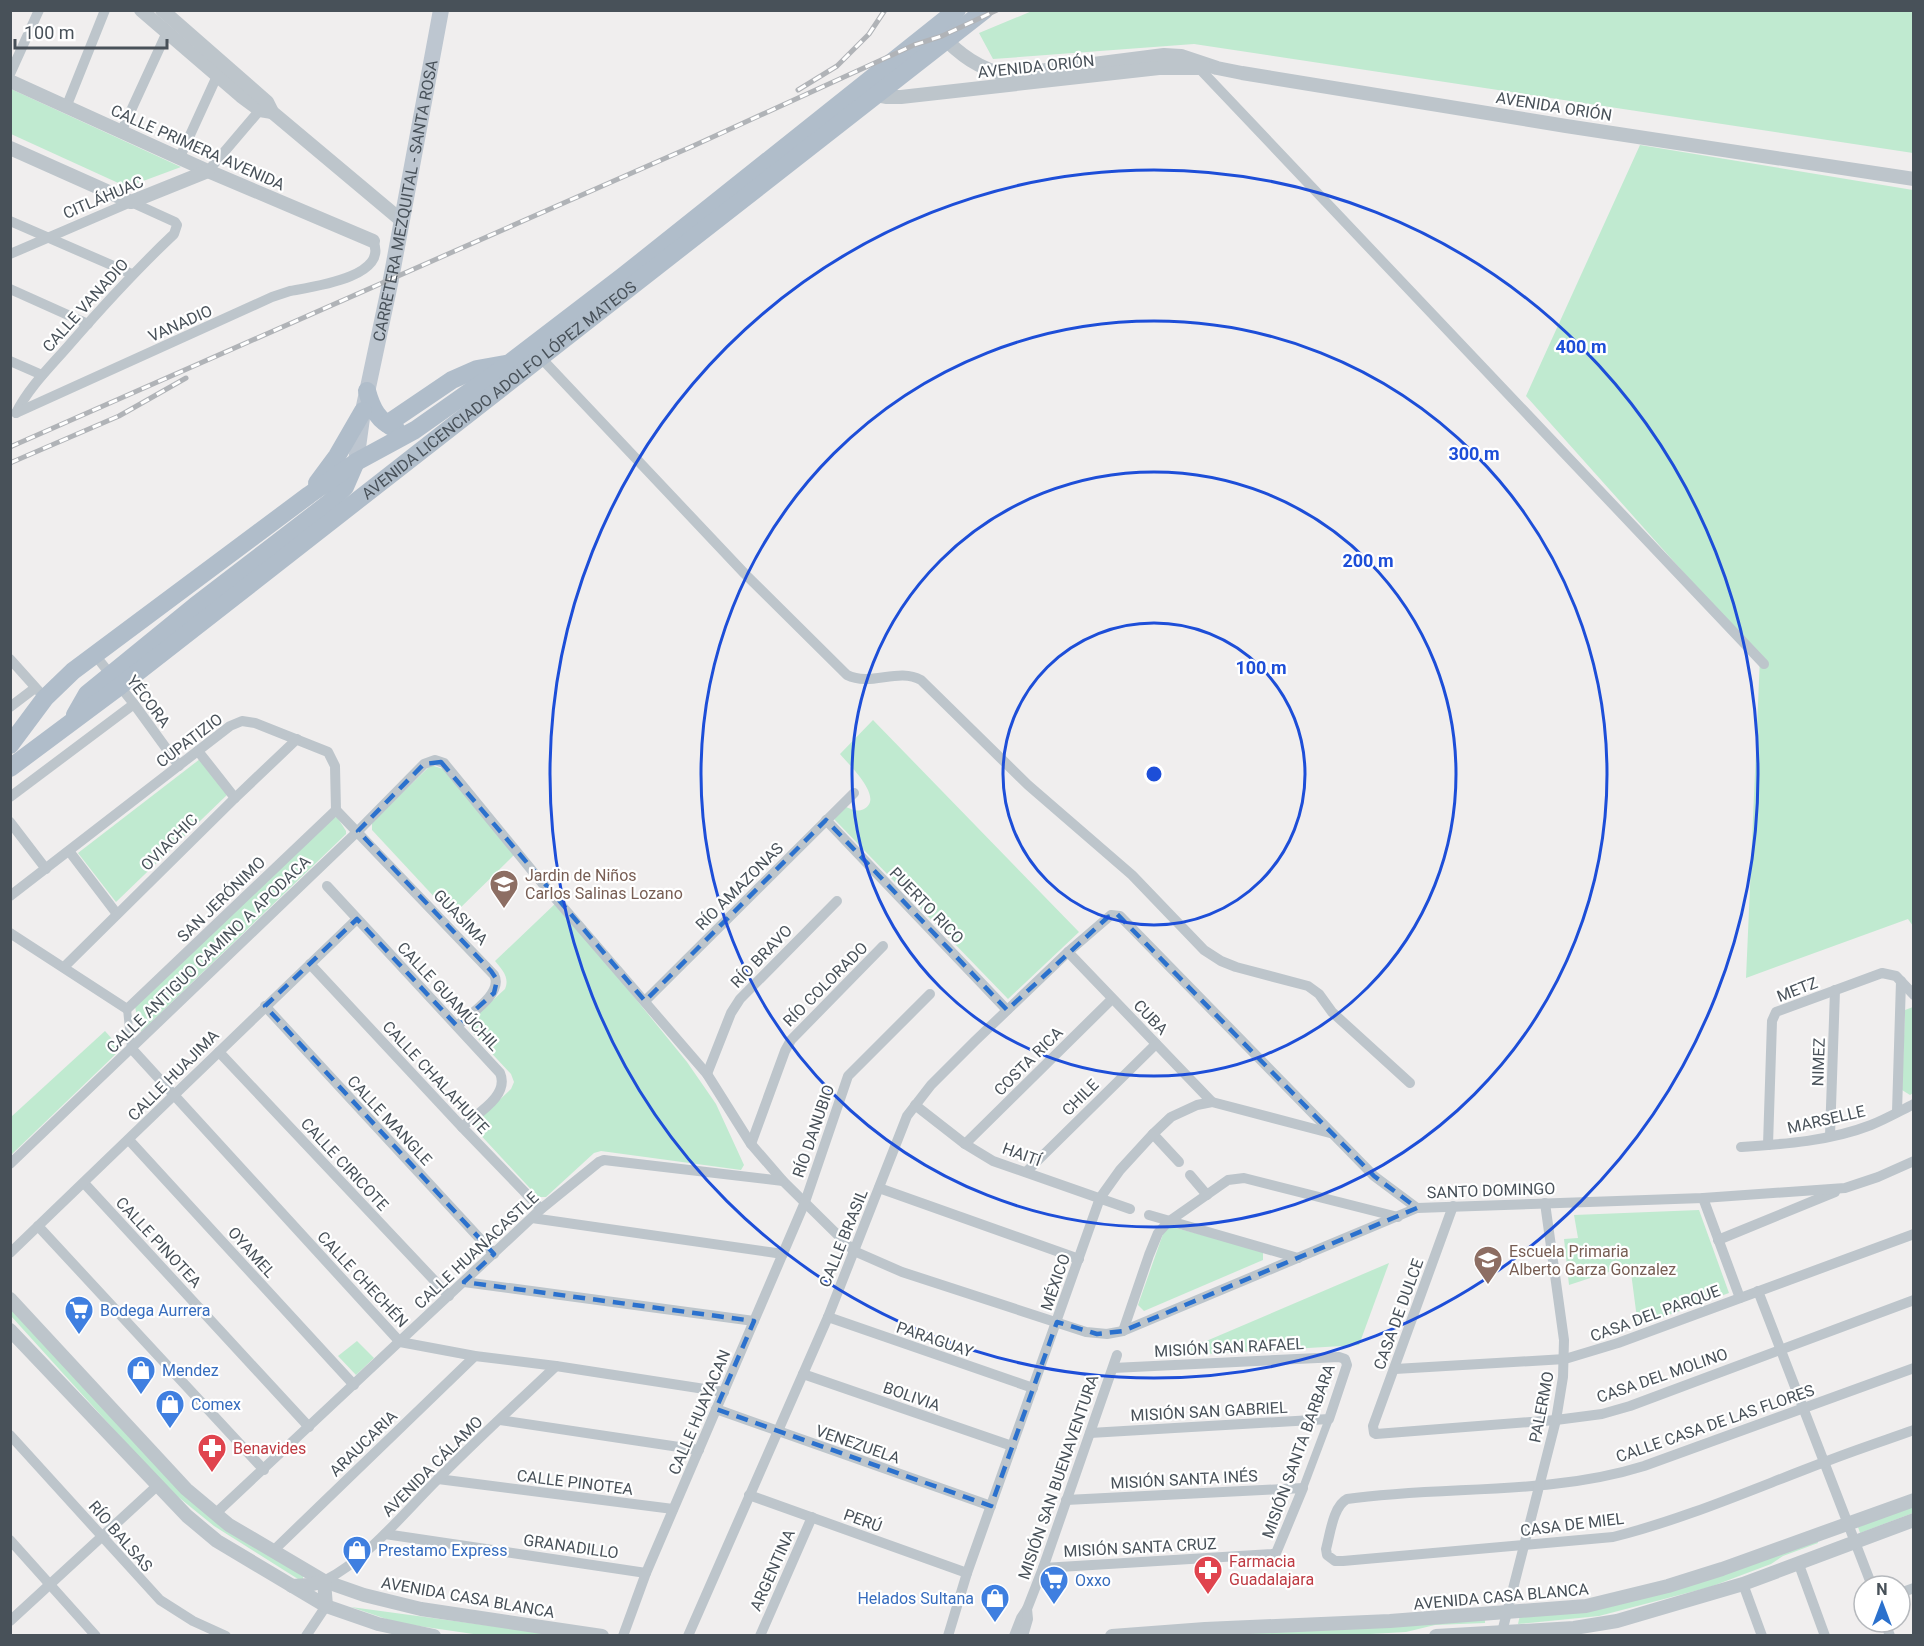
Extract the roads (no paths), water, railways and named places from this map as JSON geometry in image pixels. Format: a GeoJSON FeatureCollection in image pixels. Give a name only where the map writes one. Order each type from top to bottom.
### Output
{"type":"FeatureCollection","features":[{"type":"Feature","properties":{"kind":"main road","name":"CARRETERA MEZQUITAL - SANTA ROSA"},"geometry":{"type":"LineString","coordinates":[[356,462],[363,411],[402,220],[441,10]]}},
{"type":"Feature","properties":{"kind":"main road","name":"AVENIDA LICENCIADO ADOLFO LÓPEZ MATEOS"},"geometry":{"type":"LineString","coordinates":[[941,34],[957,10]]}},
{"type":"Feature","properties":{"kind":"main road","name":"AVENIDA LICENCIADO ADOLFO LÓPEZ MATEOS"},"geometry":{"type":"LineString","coordinates":[[115,680],[387,478],[541,358],[941,34],[983,11]]}},
{"type":"Feature","properties":{"kind":"main road","name":"AVENIDA LICENCIADO ADOLFO LÓPEZ MATEOS"},"geometry":{"type":"LineString","coordinates":[[10,745],[40,693],[64,679],[356,462],[415,430],[510,363],[868,92]]}},
{"type":"Feature","properties":{"kind":"main road"},"geometry":{"type":"LineString","coordinates":[[387,424],[452,380],[477,369],[510,363]]}},
{"type":"Feature","properties":{"kind":"main road"},"geometry":{"type":"LineString","coordinates":[[367,391],[374,411],[387,424],[395,429],[415,430]]}},
{"type":"Feature","properties":{"kind":"main road"},"geometry":{"type":"LineString","coordinates":[[309,495],[337,456],[363,411]]}},
{"type":"Feature","properties":{"kind":"main road"},"geometry":{"type":"LineString","coordinates":[[10,768],[71,722],[87,694],[115,680],[195,606],[329,503],[345,487],[356,462],[372,475],[387,478]]}},
{"type":"Feature","properties":{"kind":"street"},"geometry":{"type":"LineString","coordinates":[[10,74],[39,10]]}},
{"type":"Feature","properties":{"kind":"street"},"geometry":{"type":"LineString","coordinates":[[67,105],[105,10]]}},
{"type":"Feature","properties":{"kind":"street"},"geometry":{"type":"LineString","coordinates":[[141,10],[217,76],[266,108]]}},
{"type":"Feature","properties":{"kind":"street"},"geometry":{"type":"LineString","coordinates":[[162,10],[266,108],[402,220]]}},
{"type":"Feature","properties":{"kind":"street"},"geometry":{"type":"LineString","coordinates":[[122,130],[167,32]]}},
{"type":"Feature","properties":{"kind":"street","name":"AVENIDA ORIÓN"},"geometry":{"type":"LineString","coordinates":[[941,34],[974,64],[1007,80]]}},
{"type":"Feature","properties":{"kind":"street","name":"AVENIDA ORIÓN"},"geometry":{"type":"LineString","coordinates":[[868,92],[901,97],[1164,55],[1217,68],[1566,126],[1914,179]]}},
{"type":"Feature","properties":{"kind":"street"},"geometry":{"type":"LineString","coordinates":[[1195,64],[1764,664]]}},
{"type":"Feature","properties":{"kind":"street"},"geometry":{"type":"LineString","coordinates":[[180,157],[217,76]]}},
{"type":"Feature","properties":{"kind":"street","name":"CALLE PRIMERA AVENIDA"},"geometry":{"type":"LineString","coordinates":[[10,81],[208,171],[373,241]]}},
{"type":"Feature","properties":{"kind":"street"},"geometry":{"type":"LineString","coordinates":[[208,171],[266,108]]}},
{"type":"Feature","properties":{"kind":"street"},"geometry":{"type":"LineString","coordinates":[[10,148],[131,202]]}},
{"type":"Feature","properties":{"kind":"street","name":"AVENIDA ORIÓN"},"geometry":{"type":"LineString","coordinates":[[1886,174],[1914,170]]}},
{"type":"Feature","properties":{"kind":"street","name":"CITLÁHUAC"},"geometry":{"type":"LineString","coordinates":[[10,254],[208,171]]}},
{"type":"Feature","properties":{"kind":"street","name":"CALLE VANADIO"},"geometry":{"type":"LineString","coordinates":[[13,414],[42,375],[132,274],[174,234],[177,227],[175,222],[131,202]]}},
{"type":"Feature","properties":{"kind":"street"},"geometry":{"type":"LineString","coordinates":[[10,221],[132,274]]}},
{"type":"Feature","properties":{"kind":"street","name":"VANADIO"},"geometry":{"type":"LineString","coordinates":[[13,414],[272,297],[290,291],[327,285],[365,269],[376,256],[373,241]]}},
{"type":"Feature","properties":{"kind":"street"},"geometry":{"type":"LineString","coordinates":[[10,289],[88,324]]}},
{"type":"Feature","properties":{"kind":"street"},"geometry":{"type":"LineString","coordinates":[[541,358],[745,574],[847,675],[861,680],[909,675],[921,680],[1028,785],[1132,875],[1204,950],[1236,967],[1315,989],[1332,1012],[1410,1083]]}},
{"type":"Feature","properties":{"kind":"street"},"geometry":{"type":"LineString","coordinates":[[10,361],[42,375]]}},
{"type":"Feature","properties":{"kind":"street","name":"YÉCORA"},"geometry":{"type":"LineString","coordinates":[[95,655],[179,766]]}},
{"type":"Feature","properties":{"kind":"street"},"geometry":{"type":"LineString","coordinates":[[10,659],[40,693],[10,707]]}},
{"type":"Feature","properties":{"kind":"street"},"geometry":{"type":"LineString","coordinates":[[10,797],[134,704]]}},
{"type":"Feature","properties":{"kind":"street","name":"CUPATIZIO"},"geometry":{"type":"LineString","coordinates":[[10,896],[230,726],[242,721],[255,723],[297,739],[325,750],[331,755],[335,766],[336,810]]}},
{"type":"Feature","properties":{"kind":"street","name":"OVIACHIC"},"geometry":{"type":"LineString","coordinates":[[64,967],[297,739]]}},
{"type":"Feature","properties":{"kind":"street"},"geometry":{"type":"LineString","coordinates":[[198,751],[235,798]]}},
{"type":"Feature","properties":{"kind":"street","name":"CALLE ANTIGUO CAMINO A APODACA"},"geometry":{"type":"LineString","coordinates":[[10,1164],[358,831],[424,764],[433,760],[444,764],[543,884],[645,1001]]}},
{"type":"Feature","properties":{"kind":"street","name":"RÍO AMAZONAS"},"geometry":{"type":"LineString","coordinates":[[645,1001],[854,793]]}},
{"type":"Feature","properties":{"kind":"street"},"geometry":{"type":"LineString","coordinates":[[336,810],[358,831]]}},
{"type":"Feature","properties":{"kind":"street","name":"SAN JERÓNIMO"},"geometry":{"type":"LineString","coordinates":[[127,1009],[336,810]]}},
{"type":"Feature","properties":{"kind":"street","name":"PUERTO RICO"},"geometry":{"type":"LineString","coordinates":[[826,820],[1007,1010]]}},
{"type":"Feature","properties":{"kind":"street"},"geometry":{"type":"LineString","coordinates":[[10,822],[46,869]]}},
{"type":"Feature","properties":{"kind":"street","name":"GUASIMA"},"geometry":{"type":"LineString","coordinates":[[358,831],[496,978],[497,985],[494,993],[457,1026]]}},
{"type":"Feature","properties":{"kind":"street"},"geometry":{"type":"LineString","coordinates":[[69,851],[117,914]]}},
{"type":"Feature","properties":{"kind":"street","name":"CALLE GUAMÚCHIL"},"geometry":{"type":"LineString","coordinates":[[327,886],[497,1069],[503,1082],[502,1089],[462,1127]]}},
{"type":"Feature","properties":{"kind":"street","name":"RÍO BRAVO"},"geometry":{"type":"LineString","coordinates":[[707,1074],[731,1012],[740,999],[837,901]]}},
{"type":"Feature","properties":{"kind":"street","name":"CALLE BRASIL"},"geometry":{"type":"LineString","coordinates":[[688,1635],[828,1317],[907,1116],[931,1085],[1007,1010],[1068,952],[1114,914]]}},
{"type":"Feature","properties":{"kind":"street","name":"SANTO DOMINGO"},"geometry":{"type":"LineString","coordinates":[[1114,914],[1120,916],[1374,1176],[1417,1208],[1703,1198],[1845,1188],[1914,1161]]}},
{"type":"Feature","properties":{"kind":"street","name":"CALLE HUAJIMA"},"geometry":{"type":"LineString","coordinates":[[10,1253],[175,1097],[265,1006],[357,919]]}},
{"type":"Feature","properties":{"kind":"street"},"geometry":{"type":"LineString","coordinates":[[10,933],[127,1009],[131,1048]]}},
{"type":"Feature","properties":{"kind":"street","name":"RÍO COLORADO"},"geometry":{"type":"LineString","coordinates":[[751,1144],[791,1040],[883,946]]}},
{"type":"Feature","properties":{"kind":"street","name":"CUBA"},"geometry":{"type":"LineString","coordinates":[[1068,952],[1212,1102]]}},
{"type":"Feature","properties":{"kind":"street","name":"CALLE CHALAHUITE"},"geometry":{"type":"LineString","coordinates":[[310,964],[541,1209]]}},
{"type":"Feature","properties":{"kind":"street","name":"METZ"},"geometry":{"type":"LineString","coordinates":[[1768,1145],[1773,1018],[1778,1010],[1882,973],[1896,976],[1901,981]]}},
{"type":"Feature","properties":{"kind":"street"},"geometry":{"type":"LineString","coordinates":[[1901,981],[1914,995]]}},
{"type":"Feature","properties":{"kind":"street"},"geometry":{"type":"LineString","coordinates":[[1897,1112],[1901,981]]}},
{"type":"Feature","properties":{"kind":"street","name":"NIMEZ"},"geometry":{"type":"LineString","coordinates":[[1830,1136],[1835,990]]}},
{"type":"Feature","properties":{"kind":"street","name":"RÍO DANUBIO"},"geometry":{"type":"LineString","coordinates":[[805,1202],[848,1076],[930,994]]}},
{"type":"Feature","properties":{"kind":"street","name":"COSTA RICA"},"geometry":{"type":"LineString","coordinates":[[965,1144],[1112,999]]}},
{"type":"Feature","properties":{"kind":"street"},"geometry":{"type":"LineString","coordinates":[[645,1001],[707,1074],[751,1144],[783,1181],[854,1251],[902,1272],[1097,1335],[1123,1331],[1417,1208]]}},
{"type":"Feature","properties":{"kind":"street","name":"CALLE MANGLE"},"geometry":{"type":"LineString","coordinates":[[265,1006],[494,1254]]}},
{"type":"Feature","properties":{"kind":"street","name":"CHILE"},"geometry":{"type":"LineString","coordinates":[[1026,1172],[1156,1044]]}},
{"type":"Feature","properties":{"kind":"street","name":"CALLE CHECHÉN"},"geometry":{"type":"LineString","coordinates":[[131,1048],[400,1342],[475,1356],[724,1392]]}},
{"type":"Feature","properties":{"kind":"street","name":"CALLE CIRICOTE"},"geometry":{"type":"LineString","coordinates":[[219,1052],[449,1296]]}},
{"type":"Feature","properties":{"kind":"street"},"geometry":{"type":"LineString","coordinates":[[1212,1102],[1331,1133]]}},
{"type":"Feature","properties":{"kind":"street","name":"MÉXICO"},"geometry":{"type":"LineString","coordinates":[[948,1635],[967,1573],[1100,1198],[1128,1160],[1153,1134],[1179,1113],[1212,1102]]}},
{"type":"Feature","properties":{"kind":"street","name":"MARSELLE"},"geometry":{"type":"LineString","coordinates":[[1741,1147],[1790,1144],[1830,1136],[1869,1126],[1914,1104]]}},
{"type":"Feature","properties":{"kind":"street","name":"HAITÍ"},"geometry":{"type":"LineString","coordinates":[[915,1105],[965,1144],[993,1161],[1131,1209]]}},
{"type":"Feature","properties":{"kind":"street"},"geometry":{"type":"LineString","coordinates":[[1153,1134],[1179,1162]]}},
{"type":"Feature","properties":{"kind":"street","name":"OYAMEL"},"geometry":{"type":"LineString","coordinates":[[129,1140],[354,1385]]}},
{"type":"Feature","properties":{"kind":"street","name":"CALLE HUANACASTLE"},"geometry":{"type":"LineString","coordinates":[[215,1514],[541,1209],[597,1163],[604,1160],[783,1181]]}},
{"type":"Feature","properties":{"kind":"street"},"geometry":{"type":"LineString","coordinates":[[1190,1175],[1207,1195]]}},
{"type":"Feature","properties":{"kind":"street"},"geometry":{"type":"LineString","coordinates":[[1123,1331],[1154,1243],[1168,1222],[1228,1180],[1244,1178],[1398,1217]]}},
{"type":"Feature","properties":{"kind":"street","name":"CALLE PINOTEA"},"geometry":{"type":"LineString","coordinates":[[84,1183],[309,1427]]}},
{"type":"Feature","properties":{"kind":"street"},"geometry":{"type":"LineString","coordinates":[[879,1188],[1079,1259]]}},
{"type":"Feature","properties":{"kind":"street"},"geometry":{"type":"LineString","coordinates":[[1719,1240],[1845,1188]]}},
{"type":"Feature","properties":{"kind":"street"},"geometry":{"type":"LineString","coordinates":[[1703,1198],[1740,1298]]}},
{"type":"Feature","properties":{"kind":"street","name":"CALLE HUAYACAN"},"geometry":{"type":"LineString","coordinates":[[623,1635],[646,1573],[805,1202]]}},
{"type":"Feature","properties":{"kind":"street","name":"PALERMO"},"geometry":{"type":"LineString","coordinates":[[1501,1633],[1556,1420],[1565,1359],[1545,1203]]}},
{"type":"Feature","properties":{"kind":"street","name":"CASA DE DULCE"},"geometry":{"type":"LineString","coordinates":[[1374,1433],[1373,1426],[1453,1206]]}},
{"type":"Feature","properties":{"kind":"street"},"geometry":{"type":"LineString","coordinates":[[1149,1215],[1299,1258]]}},
{"type":"Feature","properties":{"kind":"street"},"geometry":{"type":"LineString","coordinates":[[532,1218],[783,1254]]}},
{"type":"Feature","properties":{"kind":"street"},"geometry":{"type":"LineString","coordinates":[[38,1226],[264,1470]]}},
{"type":"Feature","properties":{"kind":"street","name":"CASA DEL PARQUE"},"geometry":{"type":"LineString","coordinates":[[1395,1369],[1565,1359],[1618,1343],[1914,1234]]}},
{"type":"Feature","properties":{"kind":"street"},"geometry":{"type":"LineString","coordinates":[[464,1282],[754,1321]]}},
{"type":"Feature","properties":{"kind":"street"},"geometry":{"type":"LineString","coordinates":[[1758,1291],[1867,1574]]}},
{"type":"Feature","properties":{"kind":"street","name":"AVENIDA CASA BLANCA"},"geometry":{"type":"LineString","coordinates":[[10,1299],[171,1474],[201,1502],[215,1514],[324,1581],[364,1595],[421,1609],[602,1635]]}},
{"type":"Feature","properties":{"kind":"street","name":"CASA DEL MOLINO"},"geometry":{"type":"LineString","coordinates":[[1374,1433],[1379,1435],[1602,1414],[1630,1406],[1780,1348],[1914,1300]]}},
{"type":"Feature","properties":{"kind":"street","name":"PARAGUAY"},"geometry":{"type":"LineString","coordinates":[[828,1317],[1033,1388]]}},
{"type":"Feature","properties":{"kind":"street"},"geometry":{"type":"LineString","coordinates":[[10,1330],[187,1516],[217,1541],[326,1606],[378,1624],[434,1635]]}},
{"type":"Feature","properties":{"kind":"street","name":"MISIÓN SAN BUENAVENTURA"},"geometry":{"type":"LineString","coordinates":[[1014,1635],[1027,1609],[1117,1355]]}},
{"type":"Feature","properties":{"kind":"street","name":"ARAUCARIA"},"geometry":{"type":"LineString","coordinates":[[273,1551],[475,1356]]}},
{"type":"Feature","properties":{"kind":"street","name":"MISIÓN SAN RAFAEL"},"geometry":{"type":"LineString","coordinates":[[1113,1368],[1335,1357],[1346,1359]]}},
{"type":"Feature","properties":{"kind":"street","name":"MISIÓN SANTA BARBARA"},"geometry":{"type":"LineString","coordinates":[[1276,1553],[1329,1419],[1347,1365],[1346,1359]]}},
{"type":"Feature","properties":{"kind":"street","name":"AVENIDA CÁLAMO"},"geometry":{"type":"LineString","coordinates":[[324,1581],[340,1571],[385,1534],[438,1479],[556,1366]]}},
{"type":"Feature","properties":{"kind":"street","name":"CALLE CASA DE LAS FLORES"},"geometry":{"type":"LineString","coordinates":[[1327,1555],[1326,1550],[1338,1508],[1344,1501],[1352,1498],[1584,1480],[1633,1470],[1914,1368]]}},
{"type":"Feature","properties":{"kind":"street","name":"BOLIVIA"},"geometry":{"type":"LineString","coordinates":[[803,1374],[1012,1446]]}},
{"type":"Feature","properties":{"kind":"street","name":"VENEZUELA"},"geometry":{"type":"LineString","coordinates":[[716,1410],[991,1506]]}},
{"type":"Feature","properties":{"kind":"street","name":"MISIÓN SAN GABRIEL"},"geometry":{"type":"LineString","coordinates":[[1090,1433],[1329,1419]]}},
{"type":"Feature","properties":{"kind":"street"},"geometry":{"type":"LineString","coordinates":[[500,1420],[699,1450]]}},
{"type":"Feature","properties":{"kind":"street","name":"CASA DE MIEL"},"geometry":{"type":"LineString","coordinates":[[1327,1555],[1335,1561],[1343,1561],[1613,1537],[1695,1513],[1823,1462],[1914,1430]]}},
{"type":"Feature","properties":{"kind":"street","name":"RÍO BALSAS"},"geometry":{"type":"LineString","coordinates":[[10,1435],[160,1600],[193,1621],[226,1635]]}},
{"type":"Feature","properties":{"kind":"street","name":"CALLE PINOTEA"},"geometry":{"type":"LineString","coordinates":[[438,1479],[674,1509]]}},
{"type":"Feature","properties":{"kind":"street"},"geometry":{"type":"LineString","coordinates":[[10,1621],[158,1485]]}},
{"type":"Feature","properties":{"kind":"street","name":"MISIÓN SANTA INÉS"},"geometry":{"type":"LineString","coordinates":[[1066,1500],[1303,1488]]}},
{"type":"Feature","properties":{"kind":"street","name":"PERÚ"},"geometry":{"type":"LineString","coordinates":[[749,1495],[967,1573]]}},
{"type":"Feature","properties":{"kind":"street","name":"AVENIDA CASA BLANCA"},"geometry":{"type":"LineString","coordinates":[[1112,1635],[1506,1613],[1599,1604],[1722,1569],[1914,1500]]}},
{"type":"Feature","properties":{"kind":"street"},"geometry":{"type":"LineString","coordinates":[[187,1516],[192,1506],[201,1502]]}},
{"type":"Feature","properties":{"kind":"street","name":"ARGENTINA"},"geometry":{"type":"LineString","coordinates":[[760,1635],[812,1517]]}},
{"type":"Feature","properties":{"kind":"street","name":"AVENIDA CASA BLANCA"},"geometry":{"type":"LineString","coordinates":[[1436,1635],[1574,1628],[1617,1621],[1743,1584],[1914,1520]]}},
{"type":"Feature","properties":{"kind":"street","name":"GRANADILLO"},"geometry":{"type":"LineString","coordinates":[[385,1534],[646,1573]]}},
{"type":"Feature","properties":{"kind":"street"},"geometry":{"type":"LineString","coordinates":[[10,1540],[96,1635]]}},
{"type":"Feature","properties":{"kind":"street","name":"MISIÓN SANTA CRUZ"},"geometry":{"type":"LineString","coordinates":[[1042,1568],[1276,1553]]}},
{"type":"Feature","properties":{"kind":"street"},"geometry":{"type":"LineString","coordinates":[[1798,1562],[1825,1635]]}},
{"type":"Feature","properties":{"kind":"street"},"geometry":{"type":"LineString","coordinates":[[292,1586],[324,1581],[326,1606],[306,1635]]}},
{"type":"Feature","properties":{"kind":"street"},"geometry":{"type":"LineString","coordinates":[[1743,1584],[1761,1635]]}},
{"type":"Feature","properties":{"kind":"street"},"geometry":{"type":"LineString","coordinates":[[326,1606],[364,1595]]}},
{"type":"Feature","properties":{"kind":"street","name":"MISIÓN SAN BUENAVENTURA"},"geometry":{"type":"LineString","coordinates":[[1023,1635],[1028,1619],[1027,1609]]}},
{"type":"Feature","properties":{"kind":"railway"},"geometry":{"type":"LineString","coordinates":[[798,90],[837,66],[869,34],[885,10]]}},
{"type":"Feature","properties":{"kind":"railway"},"geometry":{"type":"LineString","coordinates":[[10,447],[997,10]]}},
{"type":"Feature","properties":{"kind":"railway"},"geometry":{"type":"LineString","coordinates":[[10,463],[119,416],[186,378]]}},
{"type":"Feature","properties":{"kind":"place","name":"Jardin de Niños Carlos Salinas Lozano"},"geometry":{"type":"Point","coordinates":[504,910]}},
{"type":"Feature","properties":{"kind":"place","name":"Escuela Primaria Alberto Garza Gonzalez"},"geometry":{"type":"Point","coordinates":[1488,1286]}},
{"type":"Feature","properties":{"kind":"place","name":"Bodega Aurrera"},"geometry":{"type":"Point","coordinates":[79,1336]}},
{"type":"Feature","properties":{"kind":"place","name":"Mendez"},"geometry":{"type":"Point","coordinates":[141,1396]}},
{"type":"Feature","properties":{"kind":"place","name":"Comex"},"geometry":{"type":"Point","coordinates":[170,1430]}},
{"type":"Feature","properties":{"kind":"place","name":"Benavides"},"geometry":{"type":"Point","coordinates":[212,1474]}},
{"type":"Feature","properties":{"kind":"place","name":"Prestamo Express"},"geometry":{"type":"Point","coordinates":[357,1576]}},
{"type":"Feature","properties":{"kind":"place","name":"Farmacia Guadalajara"},"geometry":{"type":"Point","coordinates":[1208,1596]}},
{"type":"Feature","properties":{"kind":"place","name":"Oxxo"},"geometry":{"type":"Point","coordinates":[1054,1606]}},
{"type":"Feature","properties":{"kind":"place","name":"Helados Sultana"},"geometry":{"type":"Point","coordinates":[995,1624]}}]}
